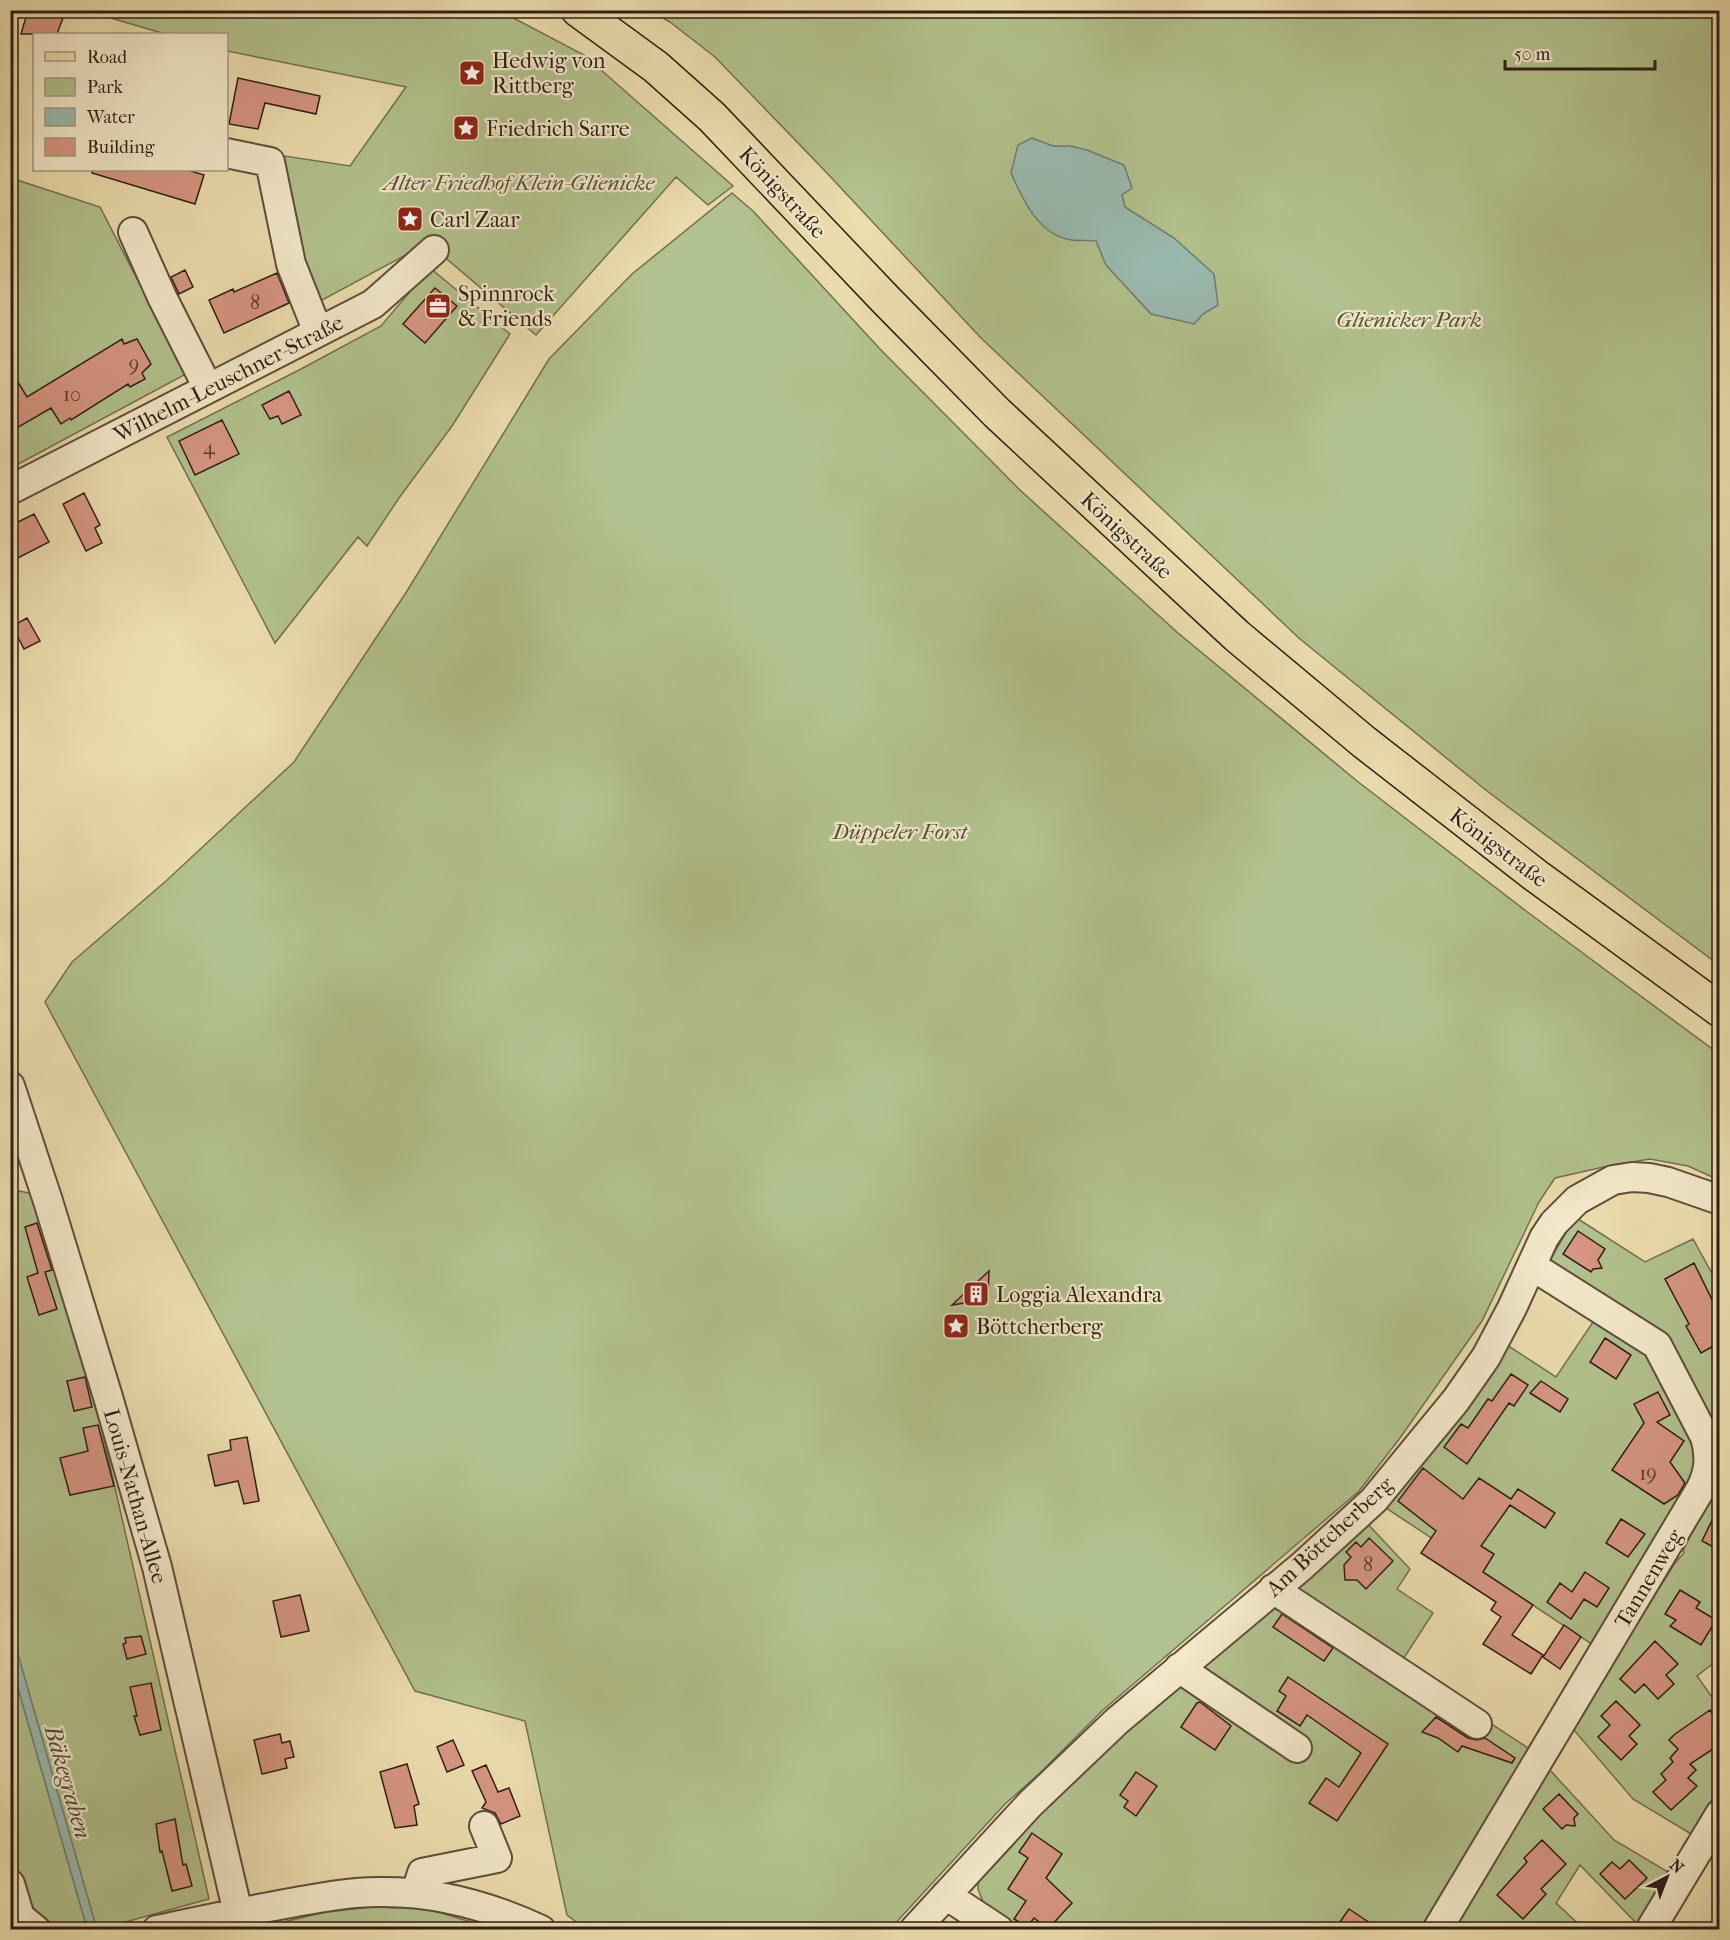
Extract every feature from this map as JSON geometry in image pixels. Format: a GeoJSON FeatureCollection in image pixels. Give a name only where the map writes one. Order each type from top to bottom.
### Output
{"type":"FeatureCollection","features":[{"type":"Feature","properties":{"kind":"main road","name":"Königstraße"},"geometry":{"type":"LineString","coordinates":[[578,10],[656,67],[712,117],[997,413],[1237,636],[1364,742],[1535,874],[1719,1010]]}},
{"type":"Feature","properties":{"kind":"street"},"geometry":{"type":"LineString","coordinates":[[228,153],[270,162],[291,264],[318,332]]}},
{"type":"Feature","properties":{"kind":"street"},"geometry":{"type":"LineString","coordinates":[[133,232],[162,297],[208,388]]}},
{"type":"Feature","properties":{"kind":"street","name":"Wilhelm-Leuschner-Straße"},"geometry":{"type":"LineString","coordinates":[[10,490],[373,304],[434,250]]}},
{"type":"Feature","properties":{"kind":"street","name":"Louis-Nathan-Allee"},"geometry":{"type":"LineString","coordinates":[[10,1086],[105,1386],[254,1917]]}},
{"type":"Feature","properties":{"kind":"street","name":"Am Böttcherberg"},"geometry":{"type":"LineString","coordinates":[[914,1929],[1030,1804],[1116,1721],[1302,1566],[1374,1500],[1456,1400],[1486,1357],[1533,1266],[1544,1238],[1562,1213],[1577,1200],[1613,1180],[1632,1177],[1668,1182],[1719,1200]]}},
{"type":"Feature","properties":{"kind":"street","name":"Tannenweg"},"geometry":{"type":"LineString","coordinates":[[1437,1929],[1690,1508],[1705,1481],[1709,1466],[1705,1437],[1656,1345],[1533,1266]]}},
{"type":"Feature","properties":{"kind":"street"},"geometry":{"type":"LineString","coordinates":[[1273,1589],[1477,1724]]}},
{"type":"Feature","properties":{"kind":"street"},"geometry":{"type":"LineString","coordinates":[[1179,1668],[1297,1748]]}},
{"type":"Feature","properties":{"kind":"street"},"geometry":{"type":"LineString","coordinates":[[1650,1929],[1719,1814]]}},
{"type":"Feature","properties":{"kind":"street"},"geometry":{"type":"LineString","coordinates":[[416,1893],[422,1872],[497,1857],[484,1826]]}},
{"type":"Feature","properties":{"kind":"street"},"geometry":{"type":"LineString","coordinates":[[10,1884],[28,1923]]}},
{"type":"Feature","properties":{"kind":"street"},"geometry":{"type":"LineString","coordinates":[[158,1929],[254,1917],[349,1893],[416,1893],[452,1899],[488,1908],[541,1929]]}},
{"type":"Feature","properties":{"kind":"street"},"geometry":{"type":"LineString","coordinates":[[946,1895],[999,1929]]}},
{"type":"Feature","properties":{"kind":"green space","name":"Alter Friedhof Klein-Glienicke"},"geometry":{"type":"Polygon","coordinates":[[[87,11],[500,11],[584,55],[733,186],[708,205],[676,177],[536,335],[428,243],[313,305],[281,189],[285,156],[350,166],[406,87],[228,51],[228,33],[162,33],[87,11]]]}},
{"type":"Feature","properties":{"kind":"green space","name":"Glienicker Park"},"geometry":{"type":"Polygon","coordinates":[[[651,11],[1719,11],[1719,965],[1487,791],[1300,639],[981,338],[715,57],[670,22],[651,11]]]}},
{"type":"Feature","properties":{"kind":"green space"},"geometry":{"type":"Polygon","coordinates":[[[11,178],[100,207],[186,374],[11,468],[11,178]]]}},
{"type":"Feature","properties":{"kind":"green space","name":"Düppeler Forst"},"geometry":{"type":"Polygon","coordinates":[[[732,193],[753,211],[880,349],[1021,491],[1178,633],[1357,781],[1526,911],[1719,1054],[1719,1180],[1688,1166],[1650,1159],[1555,1178],[1539,1202],[1482,1321],[1400,1438],[1359,1491],[1103,1710],[1040,1773],[1006,1803],[890,1929],[586,1929],[567,1915],[525,1721],[415,1691],[45,1002],[72,962],[166,881],[294,762],[407,591],[549,359],[632,274],[732,193]]]}},
{"type":"Feature","properties":{"kind":"green space"},"geometry":{"type":"Polygon","coordinates":[[[430,268],[510,334],[452,426],[367,546],[358,537],[275,643],[167,437],[381,326],[430,268]]]}},
{"type":"Feature","properties":{"kind":"green space"},"geometry":{"type":"Polygon","coordinates":[[[10,1189],[33,1194],[87,1365],[209,1899],[107,1927],[107,1929],[54,1929],[48,1927],[28,1910],[11,1844],[10,1189]]]}},
{"type":"Feature","properties":{"kind":"green space"},"geometry":{"type":"Polygon","coordinates":[[[1575,1217],[1645,1262],[1693,1239],[1719,1286],[1719,1659],[1697,1676],[1719,1707],[1719,1788],[1691,1834],[1633,1799],[1573,1729],[1675,1563],[1684,1553],[1710,1496],[1666,1343],[1548,1264],[1575,1217]]]}},
{"type":"Feature","properties":{"kind":"green space"},"geometry":{"type":"Polygon","coordinates":[[[1595,1319],[1648,1355],[1697,1448],[1700,1472],[1593,1645],[1380,1504],[1504,1343],[1556,1377],[1595,1319]]]}},
{"type":"Feature","properties":{"kind":"green space"},"geometry":{"type":"Polygon","coordinates":[[[1364,1520],[1410,1569],[1397,1589],[1433,1613],[1400,1664],[1531,1750],[1466,1859],[1420,1929],[1023,1929],[983,1902],[978,1889],[978,1875],[1023,1828],[1166,1693],[1364,1520]]]}},
{"type":"Feature","properties":{"kind":"green space"},"geometry":{"type":"Polygon","coordinates":[[[1549,1769],[1614,1840],[1668,1872],[1637,1924],[1580,1865],[1556,1903],[1584,1929],[1450,1930],[1549,1769]]]}},
{"type":"Feature","properties":{"kind":"green space"},"geometry":{"type":"Polygon","coordinates":[[[372,1907],[428,1909],[494,1929],[283,1930],[281,1926],[283,1922],[326,1912],[372,1907]]]}},
{"type":"Feature","properties":{"kind":"water"},"geometry":{"type":"Polygon","coordinates":[[[1032,138],[1053,146],[1070,146],[1087,150],[1124,165],[1132,188],[1122,195],[1125,207],[1174,238],[1214,274],[1218,305],[1203,314],[1194,324],[1151,314],[1106,265],[1096,241],[1060,237],[1041,224],[1027,205],[1011,173],[1018,145],[1032,138]]]}},
{"type":"Feature","properties":{"kind":"water","name":"Bäkegraben"},"geometry":{"type":"Polygon","coordinates":[[[10,1630],[96,1926],[86,1925],[11,1664],[10,1630]]]}},
{"type":"Feature","properties":{"kind":"building"},"geometry":{"type":"Polygon","coordinates":[[[28,10],[38,10],[63,18],[57,33],[21,34],[28,10]]]}},
{"type":"Feature","properties":{"kind":"building"},"geometry":{"type":"Polygon","coordinates":[[[238,78],[320,96],[316,114],[265,103],[258,129],[229,124],[238,78]]]}},
{"type":"Feature","properties":{"kind":"building"},"geometry":{"type":"Polygon","coordinates":[[[92,171],[190,171],[204,175],[195,204],[92,173],[92,171]]]}},
{"type":"Feature","properties":{"kind":"building"},"geometry":{"type":"Polygon","coordinates":[[[185,270],[193,287],[179,294],[171,277],[185,270]]]}},
{"type":"Feature","properties":{"kind":"building"},"geometry":{"type":"Polygon","coordinates":[[[277,273],[289,303],[224,333],[209,300],[277,273]]]}},
{"type":"Feature","properties":{"kind":"building"},"geometry":{"type":"Polygon","coordinates":[[[435,288],[457,306],[425,343],[403,324],[435,288]]]}},
{"type":"Feature","properties":{"kind":"building"},"geometry":{"type":"Polygon","coordinates":[[[122,339],[124,344],[137,339],[151,364],[142,373],[145,379],[130,387],[128,384],[61,424],[51,408],[10,432],[10,369],[27,397],[122,339]]]}},
{"type":"Feature","properties":{"kind":"building"},"geometry":{"type":"Polygon","coordinates":[[[289,391],[301,415],[282,424],[278,416],[270,419],[262,405],[289,391]]]}},
{"type":"Feature","properties":{"kind":"building"},"geometry":{"type":"Polygon","coordinates":[[[222,420],[239,454],[195,475],[179,441],[222,420]]]}},
{"type":"Feature","properties":{"kind":"building"},"geometry":{"type":"Polygon","coordinates":[[[84,493],[100,525],[95,528],[102,543],[86,551],[63,504],[84,493]]]}},
{"type":"Feature","properties":{"kind":"building"},"geometry":{"type":"Polygon","coordinates":[[[34,514],[49,542],[10,562],[10,526],[34,514]]]}},
{"type":"Feature","properties":{"kind":"building"},"geometry":{"type":"Polygon","coordinates":[[[27,618],[40,641],[24,649],[12,626],[27,618]]]}},
{"type":"Feature","properties":{"kind":"building"},"geometry":{"type":"Polygon","coordinates":[[[37,1223],[52,1270],[45,1272],[57,1309],[39,1315],[27,1277],[38,1273],[25,1227],[37,1223]]]}},
{"type":"Feature","properties":{"kind":"building"},"geometry":{"type":"Polygon","coordinates":[[[1578,1231],[1605,1249],[1598,1260],[1602,1268],[1593,1269],[1591,1272],[1563,1254],[1578,1231]]]}},
{"type":"Feature","properties":{"kind":"building"},"geometry":{"type":"Polygon","coordinates":[[[1694,1263],[1719,1314],[1719,1343],[1701,1353],[1686,1326],[1689,1324],[1665,1279],[1694,1263]]]}},
{"type":"Feature","properties":{"kind":"building","name":"Loggia Alexandra"},"geometry":{"type":"Polygon","coordinates":[[[989,1271],[988,1299],[952,1305],[989,1271]]]}},
{"type":"Feature","properties":{"kind":"building"},"geometry":{"type":"Polygon","coordinates":[[[1605,1338],[1631,1355],[1616,1379],[1590,1362],[1605,1338]]]}},
{"type":"Feature","properties":{"kind":"building"},"geometry":{"type":"Polygon","coordinates":[[[1511,1374],[1528,1385],[1514,1406],[1509,1403],[1467,1464],[1444,1447],[1461,1424],[1468,1428],[1488,1399],[1492,1401],[1511,1374]]]}},
{"type":"Feature","properties":{"kind":"building"},"geometry":{"type":"Polygon","coordinates":[[[85,1377],[92,1407],[74,1411],[67,1381],[85,1377]]]}},
{"type":"Feature","properties":{"kind":"building"},"geometry":{"type":"Polygon","coordinates":[[[1541,1381],[1568,1399],[1560,1412],[1530,1393],[1541,1381]]]}},
{"type":"Feature","properties":{"kind":"building"},"geometry":{"type":"Polygon","coordinates":[[[1658,1392],[1670,1415],[1657,1422],[1684,1441],[1670,1462],[1685,1483],[1678,1495],[1664,1504],[1612,1470],[1644,1423],[1634,1404],[1658,1392]]]}},
{"type":"Feature","properties":{"kind":"building"},"geometry":{"type":"Polygon","coordinates":[[[98,1425],[114,1486],[70,1495],[60,1458],[88,1451],[83,1428],[98,1425]]]}},
{"type":"Feature","properties":{"kind":"building"},"geometry":{"type":"Polygon","coordinates":[[[247,1437],[259,1501],[244,1504],[238,1481],[215,1486],[208,1455],[231,1450],[230,1440],[247,1437]]]}},
{"type":"Feature","properties":{"kind":"building"},"geometry":{"type":"Polygon","coordinates":[[[1423,1468],[1463,1499],[1479,1478],[1511,1499],[1518,1489],[1555,1513],[1545,1528],[1510,1505],[1481,1546],[1494,1554],[1483,1572],[1533,1605],[1512,1635],[1543,1655],[1531,1674],[1483,1644],[1501,1617],[1491,1610],[1496,1602],[1421,1553],[1436,1531],[1398,1501],[1423,1468]]]}},
{"type":"Feature","properties":{"kind":"building"},"geometry":{"type":"Polygon","coordinates":[[[1719,1506],[1719,1550],[1702,1541],[1719,1506]]]}},
{"type":"Feature","properties":{"kind":"building"},"geometry":{"type":"Polygon","coordinates":[[[1621,1519],[1645,1534],[1628,1557],[1606,1543],[1621,1519]]]}},
{"type":"Feature","properties":{"kind":"building"},"geometry":{"type":"Polygon","coordinates":[[[1369,1538],[1393,1561],[1366,1589],[1357,1580],[1345,1580],[1344,1565],[1351,1557],[1346,1552],[1356,1542],[1361,1547],[1369,1538]]]}},
{"type":"Feature","properties":{"kind":"building"},"geometry":{"type":"Polygon","coordinates":[[[1585,1572],[1609,1588],[1597,1607],[1584,1599],[1571,1619],[1547,1602],[1560,1583],[1572,1592],[1585,1572]]]}},
{"type":"Feature","properties":{"kind":"building"},"geometry":{"type":"Polygon","coordinates":[[[1680,1590],[1700,1602],[1696,1608],[1716,1620],[1701,1645],[1670,1626],[1676,1620],[1665,1614],[1680,1590]]]}},
{"type":"Feature","properties":{"kind":"building"},"geometry":{"type":"Polygon","coordinates":[[[300,1595],[309,1631],[281,1637],[273,1601],[300,1595]]]}},
{"type":"Feature","properties":{"kind":"building"},"geometry":{"type":"Polygon","coordinates":[[[1282,1614],[1333,1648],[1324,1661],[1273,1627],[1282,1614]]]}},
{"type":"Feature","properties":{"kind":"building"},"geometry":{"type":"Polygon","coordinates":[[[1564,1625],[1581,1637],[1560,1669],[1543,1657],[1564,1625]]]}},
{"type":"Feature","properties":{"kind":"building"},"geometry":{"type":"Polygon","coordinates":[[[141,1636],[146,1654],[127,1659],[123,1644],[126,1643],[125,1638],[141,1636]]]}},
{"type":"Feature","properties":{"kind":"building"},"geometry":{"type":"Polygon","coordinates":[[[1655,1641],[1678,1664],[1666,1675],[1674,1684],[1658,1699],[1644,1684],[1635,1693],[1620,1679],[1655,1641]]]}},
{"type":"Feature","properties":{"kind":"building"},"geometry":{"type":"Polygon","coordinates":[[[1288,1677],[1388,1744],[1337,1821],[1309,1803],[1326,1778],[1339,1787],[1361,1753],[1307,1715],[1300,1726],[1277,1711],[1286,1696],[1279,1691],[1288,1677]]]}},
{"type":"Feature","properties":{"kind":"building"},"geometry":{"type":"Polygon","coordinates":[[[151,1683],[161,1730],[140,1735],[134,1716],[137,1716],[130,1687],[151,1683]]]}},
{"type":"Feature","properties":{"kind":"building"},"geometry":{"type":"Polygon","coordinates":[[[1616,1701],[1640,1725],[1629,1736],[1637,1744],[1621,1760],[1598,1737],[1610,1725],[1601,1716],[1616,1701]]]}},
{"type":"Feature","properties":{"kind":"building"},"geometry":{"type":"Polygon","coordinates":[[[1200,1702],[1231,1726],[1215,1750],[1181,1727],[1200,1702]]]}},
{"type":"Feature","properties":{"kind":"building"},"geometry":{"type":"Polygon","coordinates":[[[1710,1710],[1719,1724],[1719,1745],[1690,1764],[1696,1770],[1688,1778],[1697,1786],[1671,1810],[1653,1792],[1666,1780],[1661,1774],[1673,1762],[1670,1758],[1678,1749],[1669,1740],[1710,1710]]]}},
{"type":"Feature","properties":{"kind":"building"},"geometry":{"type":"Polygon","coordinates":[[[1436,1717],[1468,1738],[1477,1740],[1485,1738],[1515,1758],[1512,1763],[1462,1746],[1458,1752],[1438,1738],[1422,1732],[1436,1717]]]}},
{"type":"Feature","properties":{"kind":"building"},"geometry":{"type":"Polygon","coordinates":[[[280,1734],[282,1743],[290,1741],[294,1757],[285,1759],[287,1768],[262,1774],[254,1740],[280,1734]]]}},
{"type":"Feature","properties":{"kind":"building"},"geometry":{"type":"Polygon","coordinates":[[[453,1740],[464,1765],[447,1772],[437,1747],[453,1740]]]}},
{"type":"Feature","properties":{"kind":"building"},"geometry":{"type":"Polygon","coordinates":[[[407,1764],[419,1804],[414,1806],[417,1825],[395,1828],[380,1772],[407,1764]]]}},
{"type":"Feature","properties":{"kind":"building"},"geometry":{"type":"Polygon","coordinates":[[[486,1765],[498,1792],[509,1788],[520,1816],[501,1824],[495,1813],[482,1808],[486,1802],[472,1771],[486,1765]]]}},
{"type":"Feature","properties":{"kind":"building"},"geometry":{"type":"Polygon","coordinates":[[[1136,1772],[1157,1786],[1136,1816],[1124,1807],[1128,1801],[1120,1795],[1136,1772]]]}},
{"type":"Feature","properties":{"kind":"building"},"geometry":{"type":"Polygon","coordinates":[[[1559,1794],[1578,1814],[1574,1818],[1575,1826],[1566,1825],[1562,1829],[1543,1809],[1559,1794]]]}},
{"type":"Feature","properties":{"kind":"building"},"geometry":{"type":"Polygon","coordinates":[[[175,1819],[183,1865],[186,1864],[192,1886],[172,1891],[162,1851],[160,1852],[156,1824],[175,1819]]]}},
{"type":"Feature","properties":{"kind":"building"},"geometry":{"type":"Polygon","coordinates":[[[1032,1833],[1062,1854],[1046,1878],[1072,1903],[1048,1929],[1034,1918],[1027,1927],[1014,1919],[1026,1901],[1008,1889],[1028,1858],[1019,1852],[1032,1833]]]}},
{"type":"Feature","properties":{"kind":"building"},"geometry":{"type":"Polygon","coordinates":[[[1542,1840],[1566,1864],[1541,1889],[1546,1894],[1523,1919],[1497,1895],[1527,1862],[1524,1858],[1542,1840]]]}},
{"type":"Feature","properties":{"kind":"building"},"geometry":{"type":"Polygon","coordinates":[[[1629,1860],[1647,1878],[1625,1899],[1600,1874],[1612,1862],[1620,1869],[1629,1860]]]}},
{"type":"Feature","properties":{"kind":"building"},"geometry":{"type":"Polygon","coordinates":[[[1349,1909],[1379,1929],[1335,1929],[1349,1909]]]}},
{"type":"Feature","properties":{"kind":"place","name":"Hedwig von Rittberg"},"geometry":{"type":"Point","coordinates":[472,73]}},
{"type":"Feature","properties":{"kind":"place","name":"Friedrich Sarre"},"geometry":{"type":"Point","coordinates":[466,128]}},
{"type":"Feature","properties":{"kind":"place","name":"Carl Zaar"},"geometry":{"type":"Point","coordinates":[410,219]}},
{"type":"Feature","properties":{"kind":"place","name":"Spinnrock & Friends"},"geometry":{"type":"Point","coordinates":[438,306]}},
{"type":"Feature","properties":{"kind":"place","name":"Loggia Alexandra"},"geometry":{"type":"Point","coordinates":[976,1294]}},
{"type":"Feature","properties":{"kind":"place","name":"Böttcherberg"},"geometry":{"type":"Point","coordinates":[956,1326]}}]}
